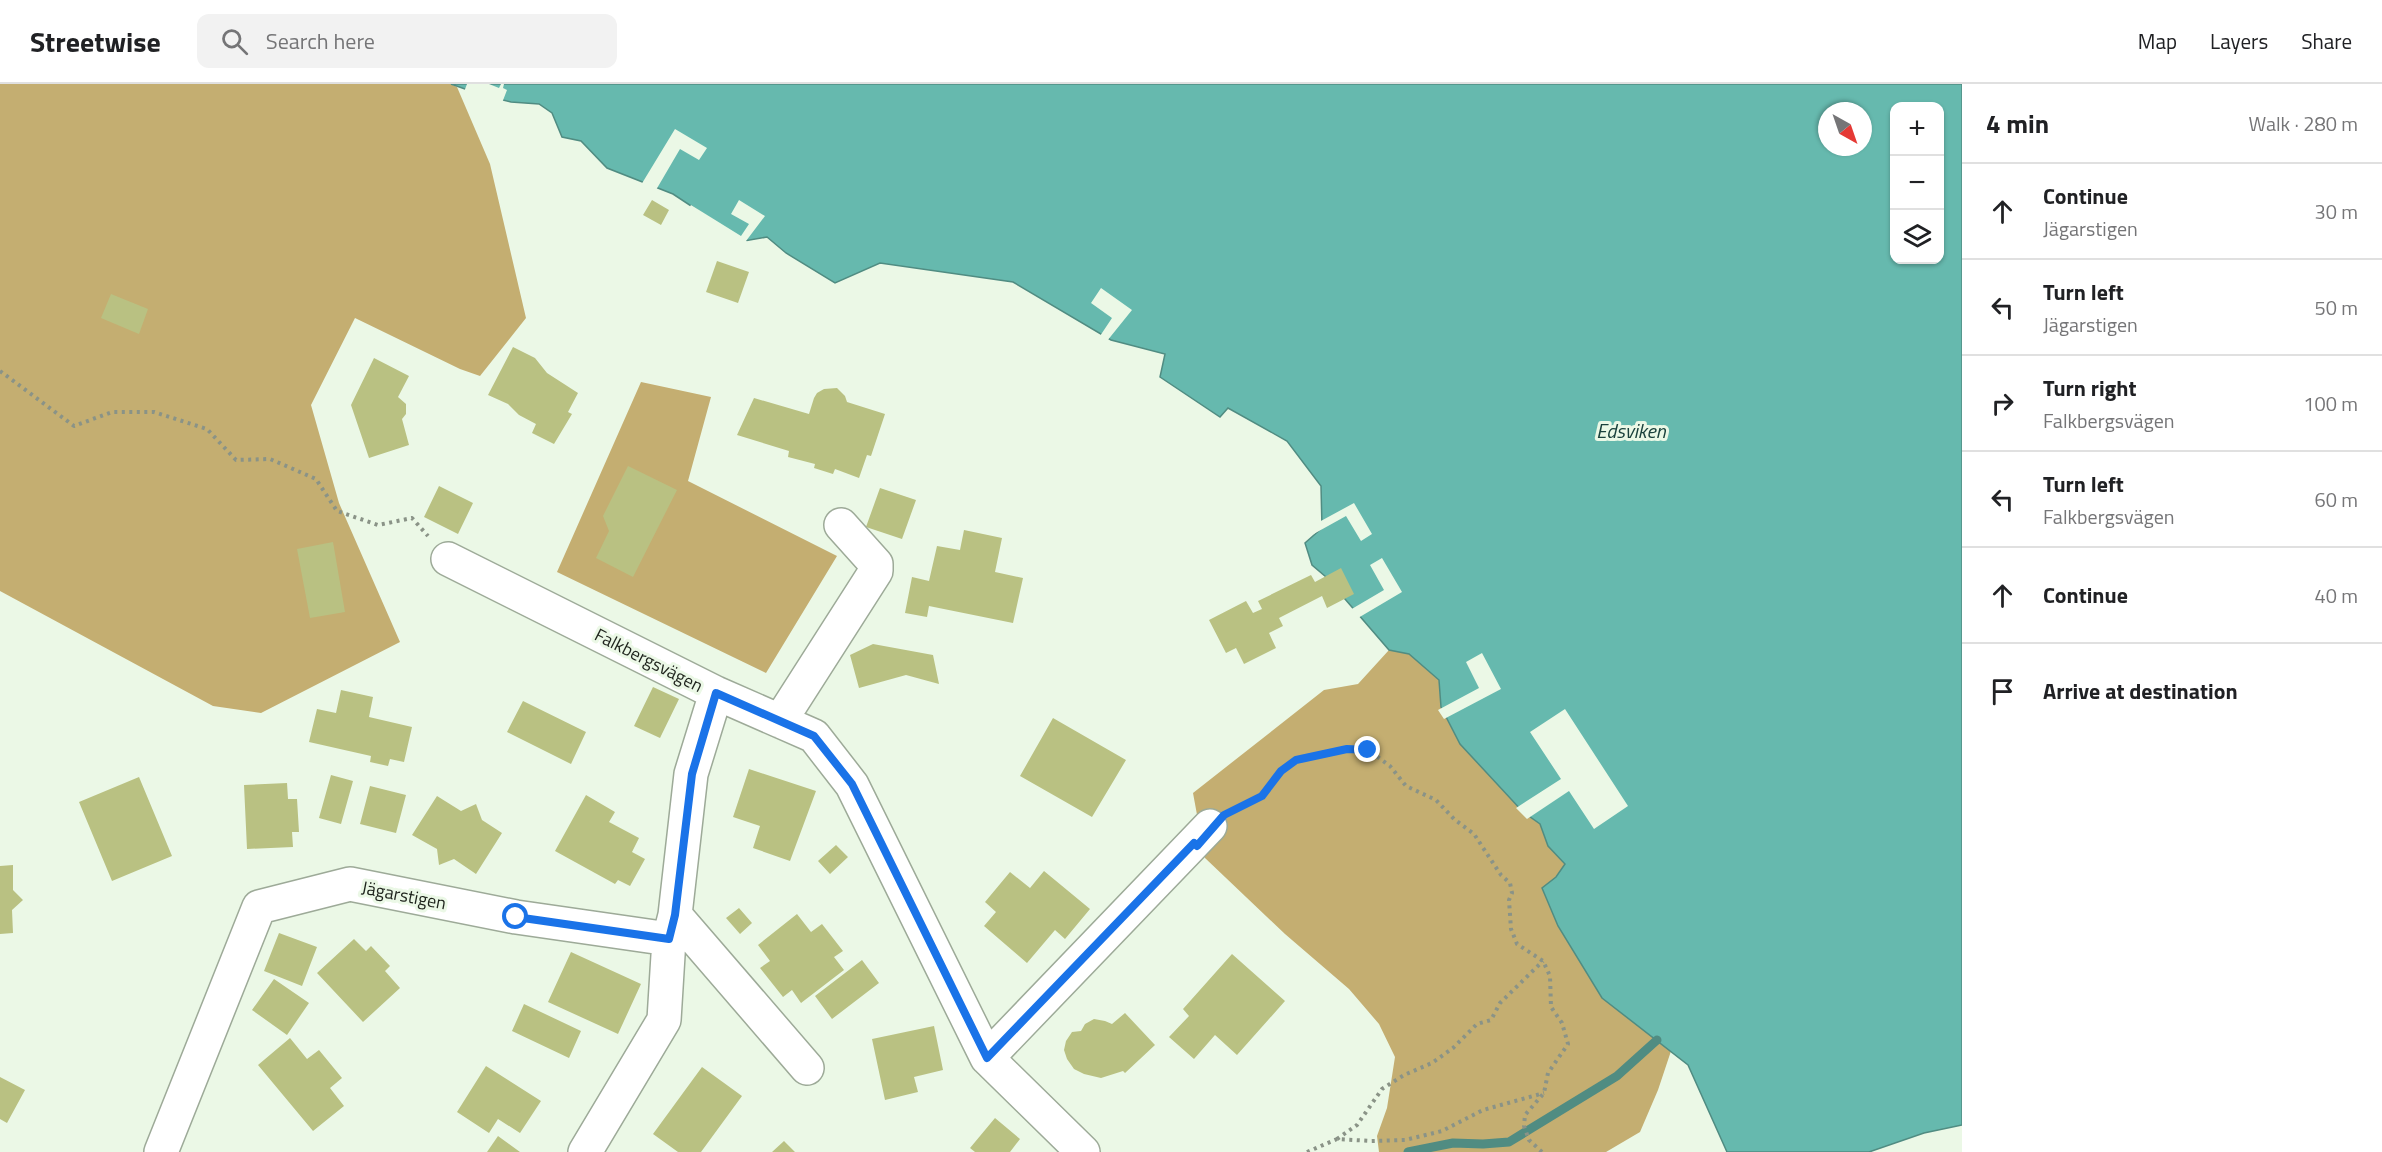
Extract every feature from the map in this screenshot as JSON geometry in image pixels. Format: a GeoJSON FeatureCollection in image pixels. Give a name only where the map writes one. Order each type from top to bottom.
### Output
{"type":"FeatureCollection","features":[{"type":"Feature","properties":{"kind":"street"},"geometry":{"type":"LineString","coordinates":[[780,721],[876,571],[876,564],[841,525]]}},
{"type":"Feature","properties":{"kind":"street","name":"Falkbergsvägen"},"geometry":{"type":"LineString","coordinates":[[448,559],[716,693],[814,736],[852,784],[987,1058],[1083,1152]]}},
{"type":"Feature","properties":{"kind":"street"},"geometry":{"type":"LineString","coordinates":[[585,1152],[664,1020],[672,927],[692,774],[716,693]]}},
{"type":"Feature","properties":{"kind":"street"},"geometry":{"type":"LineString","coordinates":[[987,1058],[1221,819]]}},
{"type":"Feature","properties":{"kind":"street","name":"Jägarstigen"},"geometry":{"type":"LineString","coordinates":[[161,1152],[259,907],[350,884],[516,917],[672,927]]}},
{"type":"Feature","properties":{"kind":"street"},"geometry":{"type":"LineString","coordinates":[[672,927],[807,1068]]}},
{"type":"Feature","properties":{"kind":"path"},"geometry":{"type":"LineString","coordinates":[[0,370],[74,426],[112,412],[154,412],[207,429],[236,460],[270,459],[316,479],[337,511],[378,525],[412,518],[448,559]]}},
{"type":"Feature","properties":{"kind":"path"},"geometry":{"type":"LineString","coordinates":[[1221,819],[1262,796],[1281,771],[1296,760],[1347,749],[1368,750],[1390,766],[1407,786],[1436,800],[1454,819],[1474,834],[1501,875],[1510,883],[1511,929],[1516,944],[1543,961],[1550,976],[1551,1006],[1562,1023],[1568,1044],[1548,1073],[1544,1093],[1525,1115],[1524,1126],[1529,1140],[1542,1152]]}},
{"type":"Feature","properties":{"kind":"path"},"geometry":{"type":"LineString","coordinates":[[1307,1152],[1337,1138],[1357,1125],[1382,1089],[1404,1075],[1432,1063],[1453,1048],[1478,1024],[1491,1020],[1500,1003],[1543,961]]}},
{"type":"Feature","properties":{"kind":"path"},"geometry":{"type":"LineString","coordinates":[[1337,1138],[1371,1141],[1405,1140],[1442,1131],[1483,1110],[1544,1093]]}},
{"type":"Feature","properties":{"kind":"shaded area"},"geometry":{"type":"Polygon","coordinates":[[[0,84],[451,84],[457,87],[490,164],[526,318],[480,376],[460,369],[355,318],[311,405],[339,503],[400,642],[261,713],[213,706],[0,591],[0,84]]]}},
{"type":"Feature","properties":{"kind":"shaded area"},"geometry":{"type":"Polygon","coordinates":[[[641,382],[711,397],[688,481],[837,556],[766,673],[557,572],[641,382]]]}},
{"type":"Feature","properties":{"kind":"shaded area"},"geometry":{"type":"Polygon","coordinates":[[[1389,650],[1409,654],[1439,680],[1441,707],[1460,744],[1523,812],[1540,824],[1548,846],[1565,864],[1556,877],[1558,926],[1602,998],[1671,1051],[1640,1132],[1606,1152],[1379,1152],[1377,1136],[1387,1108],[1395,1057],[1379,1024],[1349,989],[1285,934],[1205,858],[1193,793],[1324,690],[1358,684],[1389,650]]]}},
{"type":"Feature","properties":{"kind":"water","name":"Edsviken"},"geometry":{"type":"Polygon","coordinates":[[[451,84],[1962,84],[1962,1125],[1924,1133],[1869,1152],[1727,1152],[1688,1065],[1602,998],[1558,926],[1542,888],[1556,877],[1565,864],[1548,846],[1540,824],[1523,812],[1460,744],[1441,707],[1439,680],[1409,654],[1389,650],[1326,577],[1312,565],[1305,543],[1322,528],[1321,486],[1287,441],[1228,408],[1220,417],[1160,377],[1165,354],[1111,340],[1013,282],[880,263],[835,283],[786,253],[767,237],[744,241],[673,194],[607,168],[581,141],[562,137],[552,113],[539,104],[511,102],[451,84]]]}},
{"type":"Feature","properties":{"kind":"pier"},"geometry":{"type":"Polygon","coordinates":[[[467,84],[489,84],[499,88],[501,84],[504,84],[503,88],[507,90],[502,103],[464,92],[467,84]]]}},
{"type":"Feature","properties":{"kind":"pier"},"geometry":{"type":"Polygon","coordinates":[[[675,129],[707,148],[699,160],[680,149],[656,190],[641,185],[675,129]]]}},
{"type":"Feature","properties":{"kind":"pier"},"geometry":{"type":"Polygon","coordinates":[[[739,200],[765,216],[746,241],[749,243],[743,243],[689,208],[691,205],[741,236],[749,224],[731,214],[739,200]]]}},
{"type":"Feature","properties":{"kind":"pier"},"geometry":{"type":"Polygon","coordinates":[[[1101,288],[1132,310],[1107,341],[1100,336],[1112,318],[1091,303],[1101,288]]]}},
{"type":"Feature","properties":{"kind":"pier"},"geometry":{"type":"Polygon","coordinates":[[[1354,503],[1372,534],[1361,541],[1346,516],[1310,536],[1319,527],[1319,522],[1354,503]]]}},
{"type":"Feature","properties":{"kind":"pier"},"geometry":{"type":"Polygon","coordinates":[[[1382,558],[1402,592],[1358,618],[1350,610],[1384,590],[1370,565],[1382,558]]]}},
{"type":"Feature","properties":{"kind":"pier"},"geometry":{"type":"Polygon","coordinates":[[[1482,653],[1501,689],[1444,719],[1438,710],[1479,688],[1466,662],[1482,653]]]}},
{"type":"Feature","properties":{"kind":"pier"},"geometry":{"type":"Polygon","coordinates":[[[1565,709],[1628,806],[1594,829],[1569,791],[1527,819],[1516,808],[1561,779],[1530,732],[1565,709]]]}},
{"type":"Feature","properties":{"kind":"building"},"geometry":{"type":"Polygon","coordinates":[[[652,200],[669,210],[661,225],[643,215],[652,200]]]}},
{"type":"Feature","properties":{"kind":"building"},"geometry":{"type":"Polygon","coordinates":[[[717,261],[749,272],[738,303],[706,292],[717,261]]]}},
{"type":"Feature","properties":{"kind":"building"},"geometry":{"type":"Polygon","coordinates":[[[111,294],[148,309],[139,334],[101,318],[111,294]]]}},
{"type":"Feature","properties":{"kind":"building"},"geometry":{"type":"Polygon","coordinates":[[[513,347],[535,358],[547,373],[578,393],[568,412],[572,414],[554,444],[532,433],[536,424],[519,415],[508,404],[488,395],[513,347]]]}},
{"type":"Feature","properties":{"kind":"building"},"geometry":{"type":"Polygon","coordinates":[[[374,358],[409,376],[398,397],[406,404],[406,414],[402,419],[409,445],[369,458],[351,405],[374,358]]]}},
{"type":"Feature","properties":{"kind":"building"},"geometry":{"type":"Polygon","coordinates":[[[837,388],[845,396],[847,402],[885,414],[871,456],[867,455],[859,478],[835,469],[833,474],[814,468],[815,464],[788,457],[789,451],[737,435],[754,398],[809,414],[817,393],[824,389],[837,388]]]}},
{"type":"Feature","properties":{"kind":"building"},"geometry":{"type":"Polygon","coordinates":[[[628,466],[677,490],[633,577],[596,558],[609,531],[603,516],[628,466]]]}},
{"type":"Feature","properties":{"kind":"building"},"geometry":{"type":"Polygon","coordinates":[[[439,486],[473,503],[458,534],[424,517],[439,486]]]}},
{"type":"Feature","properties":{"kind":"building"},"geometry":{"type":"Polygon","coordinates":[[[880,488],[916,500],[902,539],[866,527],[880,488]]]}},
{"type":"Feature","properties":{"kind":"building"},"geometry":{"type":"Polygon","coordinates":[[[964,530],[1002,538],[995,572],[1023,578],[1013,623],[929,606],[927,617],[905,613],[912,577],[929,581],[937,546],[960,550],[964,530]]]}},
{"type":"Feature","properties":{"kind":"building"},"geometry":{"type":"Polygon","coordinates":[[[333,542],[345,612],[310,618],[297,549],[333,542]]]}},
{"type":"Feature","properties":{"kind":"building"},"geometry":{"type":"Polygon","coordinates":[[[1341,568],[1354,594],[1327,608],[1322,596],[1279,618],[1283,626],[1269,633],[1276,648],[1244,664],[1236,648],[1226,653],[1209,620],[1246,601],[1253,613],[1262,609],[1258,601],[1311,575],[1315,582],[1341,568]]]}},
{"type":"Feature","properties":{"kind":"building"},"geometry":{"type":"Polygon","coordinates":[[[873,644],[933,655],[939,684],[906,675],[859,688],[850,655],[873,644]]]}},
{"type":"Feature","properties":{"kind":"building"},"geometry":{"type":"Polygon","coordinates":[[[653,687],[679,699],[660,738],[634,726],[653,687]]]}},
{"type":"Feature","properties":{"kind":"building"},"geometry":{"type":"Polygon","coordinates":[[[341,690],[373,697],[369,717],[412,727],[404,762],[390,759],[388,766],[370,762],[371,756],[309,742],[317,709],[336,713],[341,690]]]}},
{"type":"Feature","properties":{"kind":"building"},"geometry":{"type":"Polygon","coordinates":[[[523,701],[586,732],[571,764],[507,732],[523,701]]]}},
{"type":"Feature","properties":{"kind":"building"},"geometry":{"type":"Polygon","coordinates":[[[1053,718],[1126,760],[1092,817],[1020,776],[1053,718]]]}},
{"type":"Feature","properties":{"kind":"building"},"geometry":{"type":"Polygon","coordinates":[[[749,769],[816,791],[790,861],[753,848],[760,826],[733,817],[749,769]]]}},
{"type":"Feature","properties":{"kind":"building"},"geometry":{"type":"Polygon","coordinates":[[[331,775],[353,781],[341,824],[319,818],[331,775]]]}},
{"type":"Feature","properties":{"kind":"building"},"geometry":{"type":"Polygon","coordinates":[[[139,777],[172,856],[112,881],[79,802],[139,777]]]}},
{"type":"Feature","properties":{"kind":"building"},"geometry":{"type":"Polygon","coordinates":[[[287,783],[288,799],[297,799],[299,832],[292,832],[293,847],[247,849],[244,785],[287,783]]]}},
{"type":"Feature","properties":{"kind":"building"},"geometry":{"type":"Polygon","coordinates":[[[370,786],[406,795],[396,833],[360,824],[370,786]]]}},
{"type":"Feature","properties":{"kind":"building"},"geometry":{"type":"Polygon","coordinates":[[[586,795],[615,812],[609,822],[639,838],[632,852],[645,859],[630,886],[618,880],[615,884],[555,851],[586,795]]]}},
{"type":"Feature","properties":{"kind":"building"},"geometry":{"type":"Polygon","coordinates":[[[437,796],[461,811],[476,804],[482,820],[502,833],[476,874],[454,859],[439,865],[437,849],[412,835],[437,796]]]}},
{"type":"Feature","properties":{"kind":"building"},"geometry":{"type":"Polygon","coordinates":[[[836,845],[848,857],[830,874],[818,861],[836,845]]]}},
{"type":"Feature","properties":{"kind":"building"},"geometry":{"type":"Polygon","coordinates":[[[13,865],[13,890],[23,900],[12,910],[13,933],[0,934],[0,866],[13,865]]]}},
{"type":"Feature","properties":{"kind":"building"},"geometry":{"type":"Polygon","coordinates":[[[1044,871],[1090,909],[1065,939],[1055,930],[1027,963],[984,926],[996,912],[985,902],[1010,872],[1030,888],[1044,871]]]}},
{"type":"Feature","properties":{"kind":"building"},"geometry":{"type":"Polygon","coordinates":[[[739,908],[752,923],[740,934],[726,918],[739,908]]]}},
{"type":"Feature","properties":{"kind":"building"},"geometry":{"type":"Polygon","coordinates":[[[797,914],[811,932],[822,924],[843,951],[834,957],[844,970],[801,1003],[792,990],[783,997],[760,968],[770,961],[758,945],[797,914]]]}},
{"type":"Feature","properties":{"kind":"building"},"geometry":{"type":"Polygon","coordinates":[[[279,933],[317,947],[302,986],[264,971],[279,933]]]}},
{"type":"Feature","properties":{"kind":"building"},"geometry":{"type":"Polygon","coordinates":[[[354,939],[366,951],[371,946],[390,966],[385,971],[400,988],[363,1022],[317,973],[354,939]]]}},
{"type":"Feature","properties":{"kind":"building"},"geometry":{"type":"Polygon","coordinates":[[[571,952],[641,984],[618,1034],[548,1002],[571,952]]]}},
{"type":"Feature","properties":{"kind":"building"},"geometry":{"type":"Polygon","coordinates":[[[1232,954],[1285,1001],[1237,1055],[1215,1035],[1194,1059],[1169,1037],[1189,1016],[1183,1009],[1232,954]]]}},
{"type":"Feature","properties":{"kind":"building"},"geometry":{"type":"Polygon","coordinates":[[[862,960],[879,983],[832,1019],[815,996],[862,960]]]}},
{"type":"Feature","properties":{"kind":"building"},"geometry":{"type":"Polygon","coordinates":[[[274,979],[309,1003],[287,1035],[252,1010],[274,979]]]}},
{"type":"Feature","properties":{"kind":"building"},"geometry":{"type":"Polygon","coordinates":[[[524,1004],[581,1031],[569,1058],[512,1031],[524,1004]]]}},
{"type":"Feature","properties":{"kind":"building"},"geometry":{"type":"Polygon","coordinates":[[[1125,1013],[1155,1045],[1125,1073],[1123,1071],[1101,1078],[1074,1069],[1064,1050],[1066,1041],[1072,1032],[1081,1031],[1085,1024],[1094,1019],[1112,1024],[1125,1013]]]}},
{"type":"Feature","properties":{"kind":"building"},"geometry":{"type":"Polygon","coordinates":[[[934,1026],[943,1070],[914,1077],[918,1092],[885,1100],[872,1039],[934,1026]]]}},
{"type":"Feature","properties":{"kind":"building"},"geometry":{"type":"Polygon","coordinates":[[[290,1038],[307,1059],[319,1050],[342,1078],[330,1088],[344,1106],[313,1131],[258,1065],[290,1038]]]}},
{"type":"Feature","properties":{"kind":"building"},"geometry":{"type":"Polygon","coordinates":[[[486,1066],[541,1101],[520,1133],[498,1119],[489,1133],[457,1112],[486,1066]]]}},
{"type":"Feature","properties":{"kind":"building"},"geometry":{"type":"Polygon","coordinates":[[[702,1067],[742,1096],[701,1152],[678,1152],[653,1134],[702,1067]]]}},
{"type":"Feature","properties":{"kind":"building"},"geometry":{"type":"Polygon","coordinates":[[[0,1077],[25,1090],[7,1123],[0,1119],[0,1077]]]}},
{"type":"Feature","properties":{"kind":"building"},"geometry":{"type":"Polygon","coordinates":[[[995,1118],[1020,1139],[1010,1152],[975,1152],[970,1148],[995,1118]]]}},
{"type":"Feature","properties":{"kind":"building"},"geometry":{"type":"Polygon","coordinates":[[[498,1136],[520,1152],[487,1152],[498,1136]]]}},
{"type":"Feature","properties":{"kind":"building"},"geometry":{"type":"Polygon","coordinates":[[[784,1141],[795,1152],[772,1152],[784,1141]]]}},
{"type":"Feature","properties":{"kind":"waterway"},"geometry":{"type":"LineString","coordinates":[[1408,1152],[1453,1143],[1509,1142],[1617,1076],[1657,1040]]}},
{"type":"Feature","properties":{"kind":"route"},"geometry":{"type":"LineString","coordinates":[[516,917],[669,939],[675,915],[692,774],[716,693],[814,736],[852,784],[987,1058],[1194,843],[1197,846],[1224,815],[1262,796],[1281,771],[1296,760],[1347,749],[1368,750]]}}]}
